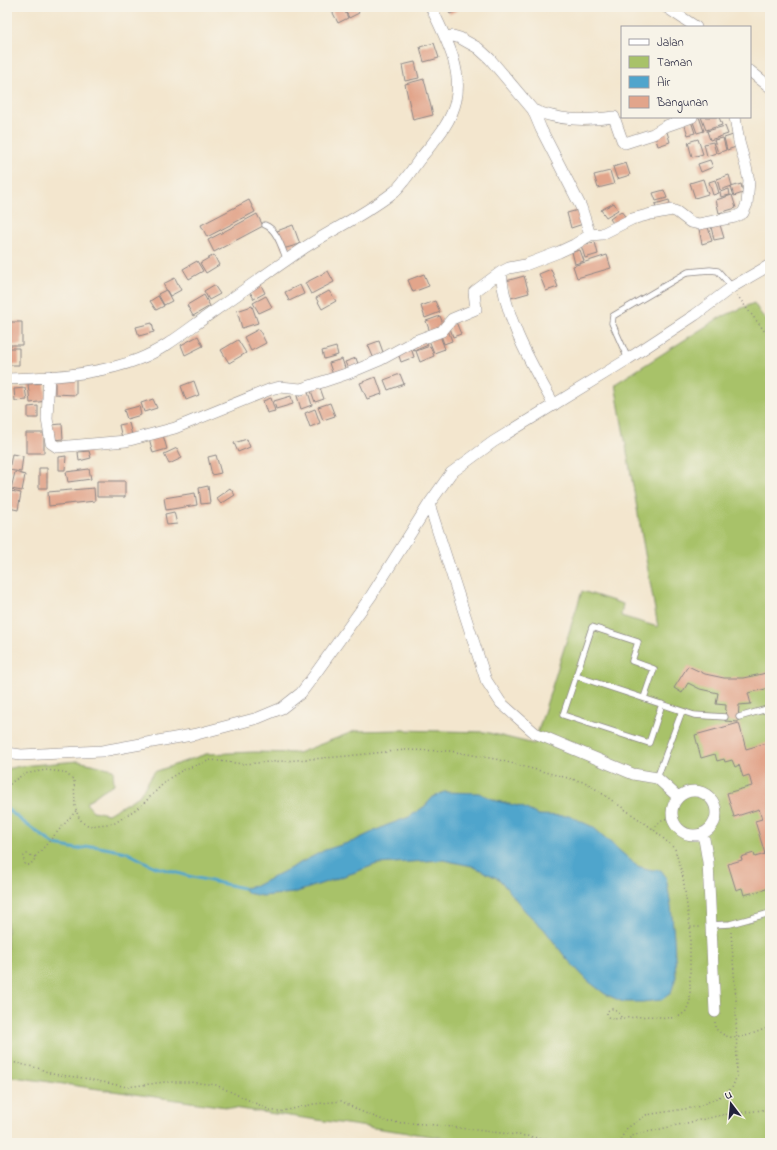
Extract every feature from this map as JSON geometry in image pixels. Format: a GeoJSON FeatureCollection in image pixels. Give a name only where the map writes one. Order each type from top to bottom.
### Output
{"type":"FeatureCollection","features":[{"type":"Feature","properties":{"kind":"street"},"geometry":{"type":"LineString","coordinates":[[7,378],[49,376],[103,370],[124,365],[151,354],[194,326],[325,234],[396,190],[444,128],[450,117],[458,89],[456,72],[451,54],[431,7]]}},
{"type":"Feature","properties":{"kind":"street"},"geometry":{"type":"LineString","coordinates":[[666,7],[694,26]]}},
{"type":"Feature","properties":{"kind":"street"},"geometry":{"type":"LineString","coordinates":[[445,37],[453,36],[460,38],[478,48],[490,59],[533,110],[544,136],[581,207],[590,235]]}},
{"type":"Feature","properties":{"kind":"street"},"geometry":{"type":"LineString","coordinates":[[751,72],[770,87]]}},
{"type":"Feature","properties":{"kind":"street"},"geometry":{"type":"LineString","coordinates":[[533,110],[544,114],[574,120],[597,120],[618,115],[622,140],[625,143],[653,134],[666,126],[689,118]]}},
{"type":"Feature","properties":{"kind":"street"},"geometry":{"type":"LineString","coordinates":[[49,376],[47,419],[51,443],[57,447],[63,447],[126,441],[175,428],[271,389],[301,388],[349,373],[380,360],[415,341],[442,331],[452,319],[476,309],[474,292],[501,272],[509,268],[525,265],[559,252],[590,235],[602,234],[632,219],[672,210],[690,222],[699,224],[735,218],[743,213],[747,204],[748,181],[735,118]]}},
{"type":"Feature","properties":{"kind":"street"},"geometry":{"type":"LineString","coordinates":[[7,753],[21,755],[102,751],[197,734],[258,718],[282,708],[301,693],[313,677],[371,596],[429,504],[451,474],[494,442],[628,359],[695,315],[732,287],[770,264]]}},
{"type":"Feature","properties":{"kind":"street"},"geometry":{"type":"LineString","coordinates":[[501,272],[504,296],[520,339],[554,405]]}},
{"type":"Feature","properties":{"kind":"street"},"geometry":{"type":"LineString","coordinates":[[429,504],[486,680],[501,703],[535,733],[633,774],[657,778],[678,797]]}},
{"type":"Feature","properties":{"kind":"street"},"geometry":{"type":"LineString","coordinates":[[687,791],[698,791],[709,796],[713,801],[716,813],[713,825],[698,835],[686,834],[676,827],[671,817],[672,806],[678,797],[687,791]]}},
{"type":"Feature","properties":{"kind":"street"},"geometry":{"type":"LineString","coordinates":[[703,833],[708,862],[715,1012]]}},
{"type":"Feature","properties":{"kind":"lane"},"geometry":{"type":"LineString","coordinates":[[265,225],[270,227],[274,232],[287,260]]}},
{"type":"Feature","properties":{"kind":"lane"},"geometry":{"type":"LineString","coordinates":[[628,359],[612,323],[613,316],[688,272],[710,270],[718,271],[732,287]]}},
{"type":"Feature","properties":{"kind":"lane"},"geometry":{"type":"LineString","coordinates":[[644,698],[654,668],[632,661],[638,642],[592,626],[563,715],[649,743],[662,704]]}},
{"type":"Feature","properties":{"kind":"lane"},"geometry":{"type":"LineString","coordinates":[[576,676],[694,715],[725,717]]}},
{"type":"Feature","properties":{"kind":"lane"},"geometry":{"type":"LineString","coordinates":[[739,717],[770,708]]}},
{"type":"Feature","properties":{"kind":"lane"},"geometry":{"type":"LineString","coordinates":[[657,778],[682,711]]}},
{"type":"Feature","properties":{"kind":"lane"},"geometry":{"type":"LineString","coordinates":[[711,925],[730,924],[770,913]]}},
{"type":"Feature","properties":{"kind":"path"},"geometry":{"type":"LineString","coordinates":[[732,287],[770,338]]}},
{"type":"Feature","properties":{"kind":"path"},"geometry":{"type":"LineString","coordinates":[[7,787],[24,774],[46,770],[64,772],[74,780],[75,806],[83,823],[90,826],[115,823],[142,805],[168,779],[183,770],[211,760],[243,764],[405,750],[450,751],[495,759],[587,783],[653,829],[675,849],[683,877],[690,927],[690,1001],[686,1011],[680,1016],[671,1018],[649,1016],[634,1018],[621,1017],[613,1019],[609,1018],[607,1011],[612,1010],[618,1012],[621,1017]]}},
{"type":"Feature","properties":{"kind":"path"},"geometry":{"type":"LineString","coordinates":[[35,857],[27,854],[23,856],[24,864],[29,865],[34,861],[35,857],[77,811]]}},
{"type":"Feature","properties":{"kind":"path"},"geometry":{"type":"LineString","coordinates":[[653,829],[662,820],[671,817]]}},
{"type":"Feature","properties":{"kind":"path"},"geometry":{"type":"LineString","coordinates":[[619,1143],[626,1130],[646,1116],[697,1107],[719,1097],[732,1088],[737,1076],[737,1038],[736,1000],[730,924]]}},
{"type":"Feature","properties":{"kind":"path"},"geometry":{"type":"LineString","coordinates":[[690,927],[711,925]]}},
{"type":"Feature","properties":{"kind":"path"},"geometry":{"type":"LineString","coordinates":[[715,1012],[715,1028],[721,1035],[737,1038],[770,1027]]}},
{"type":"Feature","properties":{"kind":"path"},"geometry":{"type":"LineString","coordinates":[[7,1061],[38,1068],[52,1074],[83,1078],[127,1087],[165,1082],[190,1082],[216,1085],[245,1097],[270,1110],[279,1112],[314,1104],[342,1101],[360,1111],[388,1122],[426,1124],[534,1137],[550,1143]]}},
{"type":"Feature","properties":{"kind":"path"},"geometry":{"type":"LineString","coordinates":[[623,1143],[634,1135],[722,1115],[770,1109]]}},
{"type":"Feature","properties":{"kind":"green space"},"geometry":{"type":"Polygon","coordinates":[[[754,303],[761,314],[770,323],[770,1143],[480,1143],[7,1076],[7,769],[20,766],[78,761],[113,769],[114,784],[86,803],[93,811],[108,814],[139,796],[154,772],[206,754],[254,752],[298,753],[355,731],[400,730],[485,732],[534,744],[582,591],[623,604],[621,616],[658,627],[615,384],[719,318],[754,303]]]}},
{"type":"Feature","properties":{"kind":"water"},"geometry":{"type":"Polygon","coordinates":[[[444,792],[479,793],[497,801],[522,807],[538,815],[569,816],[593,827],[637,866],[652,870],[661,870],[666,877],[674,937],[676,977],[671,993],[661,1000],[642,1002],[623,1002],[605,994],[588,981],[566,958],[544,929],[526,912],[499,879],[472,866],[443,860],[377,864],[294,893],[262,896],[247,893],[243,888],[256,886],[325,850],[354,841],[385,826],[409,817],[425,806],[433,797],[444,792]]]}},
{"type":"Feature","properties":{"kind":"building"},"geometry":{"type":"Polygon","coordinates":[[[330,7],[343,7],[348,18],[338,23],[330,7]]]}},
{"type":"Feature","properties":{"kind":"building"},"geometry":{"type":"Polygon","coordinates":[[[344,7],[356,7],[359,13],[349,18],[344,7]]]}},
{"type":"Feature","properties":{"kind":"building"},"geometry":{"type":"Polygon","coordinates":[[[445,7],[463,7],[450,14],[445,7]]]}},
{"type":"Feature","properties":{"kind":"building"},"geometry":{"type":"Polygon","coordinates":[[[434,43],[439,58],[424,62],[420,47],[434,43]]]}},
{"type":"Feature","properties":{"kind":"building"},"geometry":{"type":"Polygon","coordinates":[[[415,62],[419,78],[405,81],[402,65],[415,62]]]}},
{"type":"Feature","properties":{"kind":"building"},"geometry":{"type":"Polygon","coordinates":[[[424,79],[433,115],[413,120],[405,84],[424,79]]]}},
{"type":"Feature","properties":{"kind":"building"},"geometry":{"type":"Polygon","coordinates":[[[699,118],[704,131],[697,133],[692,119],[699,118]]]}},
{"type":"Feature","properties":{"kind":"building"},"geometry":{"type":"Polygon","coordinates":[[[701,118],[719,118],[722,125],[706,130],[701,118]]]}},
{"type":"Feature","properties":{"kind":"building"},"geometry":{"type":"Polygon","coordinates":[[[691,121],[695,133],[688,135],[684,123],[691,121]]]}},
{"type":"Feature","properties":{"kind":"building"},"geometry":{"type":"Polygon","coordinates":[[[725,126],[728,134],[710,140],[707,131],[725,126]]]}},
{"type":"Feature","properties":{"kind":"building"},"geometry":{"type":"Polygon","coordinates":[[[667,132],[670,142],[658,146],[655,136],[667,132]]]}},
{"type":"Feature","properties":{"kind":"building"},"geometry":{"type":"Polygon","coordinates":[[[733,135],[736,147],[727,150],[724,138],[733,135]]]}},
{"type":"Feature","properties":{"kind":"building"},"geometry":{"type":"Polygon","coordinates":[[[723,138],[726,150],[718,153],[714,140],[723,138]]]}},
{"type":"Feature","properties":{"kind":"building"},"geometry":{"type":"Polygon","coordinates":[[[698,139],[703,154],[692,157],[688,142],[698,139]]]}},
{"type":"Feature","properties":{"kind":"building"},"geometry":{"type":"Polygon","coordinates":[[[713,142],[716,153],[707,156],[704,144],[713,142]]]}},
{"type":"Feature","properties":{"kind":"building"},"geometry":{"type":"Polygon","coordinates":[[[710,160],[713,167],[701,172],[698,164],[710,160]]]}},
{"type":"Feature","properties":{"kind":"building"},"geometry":{"type":"Polygon","coordinates":[[[626,163],[630,175],[617,179],[613,167],[626,163]]]}},
{"type":"Feature","properties":{"kind":"building"},"geometry":{"type":"Polygon","coordinates":[[[610,171],[614,184],[598,188],[594,175],[610,171]]]}},
{"type":"Feature","properties":{"kind":"building"},"geometry":{"type":"Polygon","coordinates":[[[729,175],[732,186],[720,190],[717,179],[729,175]]]}},
{"type":"Feature","properties":{"kind":"building"},"geometry":{"type":"Polygon","coordinates":[[[703,179],[708,194],[695,198],[690,183],[703,179]]]}},
{"type":"Feature","properties":{"kind":"building"},"geometry":{"type":"Polygon","coordinates":[[[715,180],[719,193],[713,195],[709,182],[715,180]]]}},
{"type":"Feature","properties":{"kind":"building"},"geometry":{"type":"Polygon","coordinates":[[[741,184],[743,193],[734,196],[731,187],[741,184]]]}},
{"type":"Feature","properties":{"kind":"building"},"geometry":{"type":"Polygon","coordinates":[[[729,189],[730,195],[721,197],[720,192],[729,189]]]}},
{"type":"Feature","properties":{"kind":"building"},"geometry":{"type":"Polygon","coordinates":[[[664,190],[667,198],[656,201],[653,193],[664,190]]]}},
{"type":"Feature","properties":{"kind":"building"},"geometry":{"type":"Polygon","coordinates":[[[732,195],[736,208],[719,213],[716,200],[732,195]]]}},
{"type":"Feature","properties":{"kind":"building"},"geometry":{"type":"Polygon","coordinates":[[[249,200],[255,212],[207,237],[201,225],[249,200]]]}},
{"type":"Feature","properties":{"kind":"building"},"geometry":{"type":"Polygon","coordinates":[[[669,200],[671,209],[657,213],[655,204],[669,200]]]}},
{"type":"Feature","properties":{"kind":"building"},"geometry":{"type":"Polygon","coordinates":[[[614,203],[618,210],[606,217],[601,210],[614,203]]]}},
{"type":"Feature","properties":{"kind":"building"},"geometry":{"type":"Polygon","coordinates":[[[578,210],[583,224],[571,228],[567,213],[578,210]]]}},
{"type":"Feature","properties":{"kind":"building"},"geometry":{"type":"Polygon","coordinates":[[[621,211],[627,219],[616,227],[610,219],[621,211]]]}},
{"type":"Feature","properties":{"kind":"building"},"geometry":{"type":"Polygon","coordinates":[[[257,214],[263,226],[214,252],[208,240],[257,214]]]}},
{"type":"Feature","properties":{"kind":"building"},"geometry":{"type":"Polygon","coordinates":[[[293,225],[300,244],[283,249],[277,231],[293,225]]]}},
{"type":"Feature","properties":{"kind":"building"},"geometry":{"type":"Polygon","coordinates":[[[720,225],[724,238],[714,240],[711,227],[720,225]]]}},
{"type":"Feature","properties":{"kind":"building"},"geometry":{"type":"Polygon","coordinates":[[[708,227],[712,241],[702,244],[699,229],[708,227]]]}},
{"type":"Feature","properties":{"kind":"building"},"geometry":{"type":"Polygon","coordinates":[[[595,242],[598,254],[585,258],[581,245],[595,242]]]}},
{"type":"Feature","properties":{"kind":"building"},"geometry":{"type":"Polygon","coordinates":[[[580,250],[584,261],[575,264],[572,252],[580,250]]]}},
{"type":"Feature","properties":{"kind":"building"},"geometry":{"type":"Polygon","coordinates":[[[214,255],[219,265],[206,273],[200,263],[214,255]]]}},
{"type":"Feature","properties":{"kind":"building"},"geometry":{"type":"Polygon","coordinates":[[[607,255],[611,268],[577,278],[573,266],[607,255]]]}},
{"type":"Feature","properties":{"kind":"building"},"geometry":{"type":"Polygon","coordinates":[[[197,261],[203,271],[189,279],[183,269],[197,261]]]}},
{"type":"Feature","properties":{"kind":"building"},"geometry":{"type":"Polygon","coordinates":[[[551,269],[558,287],[546,291],[539,274],[551,269]]]}},
{"type":"Feature","properties":{"kind":"building"},"geometry":{"type":"Polygon","coordinates":[[[328,271],[334,282],[311,294],[305,283],[328,271]]]}},
{"type":"Feature","properties":{"kind":"building"},"geometry":{"type":"Polygon","coordinates":[[[424,274],[429,286],[413,292],[408,280],[424,274]]]}},
{"type":"Feature","properties":{"kind":"building"},"geometry":{"type":"Polygon","coordinates":[[[524,276],[529,293],[511,298],[506,281],[524,276]]]}},
{"type":"Feature","properties":{"kind":"building"},"geometry":{"type":"Polygon","coordinates":[[[175,278],[181,290],[170,296],[163,284],[175,278]]]}},
{"type":"Feature","properties":{"kind":"building"},"geometry":{"type":"Polygon","coordinates":[[[214,285],[220,294],[209,300],[204,291],[214,285]]]}},
{"type":"Feature","properties":{"kind":"building"},"geometry":{"type":"Polygon","coordinates":[[[261,285],[265,293],[254,299],[249,290],[261,285]]]}},
{"type":"Feature","properties":{"kind":"building"},"geometry":{"type":"Polygon","coordinates":[[[300,285],[304,294],[289,301],[285,292],[300,285]]]}},
{"type":"Feature","properties":{"kind":"building"},"geometry":{"type":"Polygon","coordinates":[[[166,290],[172,301],[164,305],[158,294],[166,290]]]}},
{"type":"Feature","properties":{"kind":"building"},"geometry":{"type":"Polygon","coordinates":[[[329,291],[336,301],[322,309],[316,298],[329,291]]]}},
{"type":"Feature","properties":{"kind":"building"},"geometry":{"type":"Polygon","coordinates":[[[204,295],[210,306],[193,316],[187,305],[204,295]]]}},
{"type":"Feature","properties":{"kind":"building"},"geometry":{"type":"Polygon","coordinates":[[[158,296],[164,306],[156,310],[150,301],[158,296]]]}},
{"type":"Feature","properties":{"kind":"building"},"geometry":{"type":"Polygon","coordinates":[[[266,296],[272,307],[259,313],[253,303],[266,296]]]}},
{"type":"Feature","properties":{"kind":"building"},"geometry":{"type":"Polygon","coordinates":[[[435,301],[440,312],[425,318],[421,306],[435,301]]]}},
{"type":"Feature","properties":{"kind":"building"},"geometry":{"type":"Polygon","coordinates":[[[252,306],[258,323],[242,328],[237,311],[252,306]]]}},
{"type":"Feature","properties":{"kind":"building"},"geometry":{"type":"Polygon","coordinates":[[[440,316],[444,326],[430,332],[426,321],[440,316]]]}},
{"type":"Feature","properties":{"kind":"building"},"geometry":{"type":"Polygon","coordinates":[[[7,322],[22,322],[22,345],[7,345],[7,322]]]}},
{"type":"Feature","properties":{"kind":"building"},"geometry":{"type":"Polygon","coordinates":[[[456,322],[461,334],[453,337],[449,325],[456,322]]]}},
{"type":"Feature","properties":{"kind":"building"},"geometry":{"type":"Polygon","coordinates":[[[152,323],[154,332],[139,336],[136,327],[152,323]]]}},
{"type":"Feature","properties":{"kind":"building"},"geometry":{"type":"Polygon","coordinates":[[[259,329],[266,343],[251,351],[244,337],[259,329]]]}},
{"type":"Feature","properties":{"kind":"building"},"geometry":{"type":"Polygon","coordinates":[[[448,330],[452,341],[444,344],[440,333],[448,330]]]}},
{"type":"Feature","properties":{"kind":"building"},"geometry":{"type":"Polygon","coordinates":[[[198,336],[203,346],[185,355],[181,345],[198,336]]]}},
{"type":"Feature","properties":{"kind":"building"},"geometry":{"type":"Polygon","coordinates":[[[440,336],[445,349],[434,353],[429,340],[440,336]]]}},
{"type":"Feature","properties":{"kind":"building"},"geometry":{"type":"Polygon","coordinates":[[[425,339],[428,345],[414,351],[412,345],[425,339]]]}},
{"type":"Feature","properties":{"kind":"building"},"geometry":{"type":"Polygon","coordinates":[[[238,340],[246,353],[229,363],[221,350],[238,340]]]}},
{"type":"Feature","properties":{"kind":"building"},"geometry":{"type":"Polygon","coordinates":[[[379,341],[384,355],[374,359],[368,345],[379,341]]]}},
{"type":"Feature","properties":{"kind":"building"},"geometry":{"type":"Polygon","coordinates":[[[430,346],[434,356],[420,362],[416,351],[430,346]]]}},
{"type":"Feature","properties":{"kind":"building"},"geometry":{"type":"Polygon","coordinates":[[[336,347],[338,355],[324,359],[322,351],[336,347]]]}},
{"type":"Feature","properties":{"kind":"building"},"geometry":{"type":"Polygon","coordinates":[[[7,348],[19,348],[19,365],[7,365],[7,348]]]}},
{"type":"Feature","properties":{"kind":"building"},"geometry":{"type":"Polygon","coordinates":[[[411,348],[414,357],[401,362],[398,353],[411,348]]]}},
{"type":"Feature","properties":{"kind":"building"},"geometry":{"type":"Polygon","coordinates":[[[356,358],[359,367],[349,371],[345,362],[356,358]]]}},
{"type":"Feature","properties":{"kind":"building"},"geometry":{"type":"Polygon","coordinates":[[[342,359],[346,371],[333,375],[329,363],[342,359]]]}},
{"type":"Feature","properties":{"kind":"building"},"geometry":{"type":"Polygon","coordinates":[[[400,374],[404,384],[388,390],[384,380],[400,374]]]}},
{"type":"Feature","properties":{"kind":"building"},"geometry":{"type":"Polygon","coordinates":[[[376,377],[382,394],[367,399],[360,383],[376,377]]]}},
{"type":"Feature","properties":{"kind":"building"},"geometry":{"type":"Polygon","coordinates":[[[55,378],[76,379],[76,395],[55,394],[55,378]]]}},
{"type":"Feature","properties":{"kind":"building"},"geometry":{"type":"Polygon","coordinates":[[[194,381],[199,395],[186,400],[181,386],[194,381]]]}},
{"type":"Feature","properties":{"kind":"building"},"geometry":{"type":"Polygon","coordinates":[[[45,383],[47,401],[30,403],[28,384],[45,383]]]}},
{"type":"Feature","properties":{"kind":"building"},"geometry":{"type":"Polygon","coordinates":[[[319,385],[324,399],[315,402],[310,388],[319,385]]]}},
{"type":"Feature","properties":{"kind":"building"},"geometry":{"type":"Polygon","coordinates":[[[25,388],[27,400],[15,401],[14,389],[25,388]]]}},
{"type":"Feature","properties":{"kind":"building"},"geometry":{"type":"Polygon","coordinates":[[[308,392],[312,405],[301,409],[297,396],[308,392]]]}},
{"type":"Feature","properties":{"kind":"building"},"geometry":{"type":"Polygon","coordinates":[[[291,396],[293,404],[276,409],[274,401],[291,396]]]}},
{"type":"Feature","properties":{"kind":"building"},"geometry":{"type":"Polygon","coordinates":[[[271,398],[275,411],[267,413],[263,401],[271,398]]]}},
{"type":"Feature","properties":{"kind":"building"},"geometry":{"type":"Polygon","coordinates":[[[153,399],[157,408],[144,412],[141,403],[153,399]]]}},
{"type":"Feature","properties":{"kind":"building"},"geometry":{"type":"Polygon","coordinates":[[[330,403],[335,416],[323,420],[318,407],[330,403]]]}},
{"type":"Feature","properties":{"kind":"building"},"geometry":{"type":"Polygon","coordinates":[[[38,406],[38,418],[28,418],[28,407],[38,406]]]}},
{"type":"Feature","properties":{"kind":"building"},"geometry":{"type":"Polygon","coordinates":[[[139,406],[141,415],[127,419],[124,410],[139,406]]]}},
{"type":"Feature","properties":{"kind":"building"},"geometry":{"type":"Polygon","coordinates":[[[315,409],[320,423],[310,427],[305,413],[315,409]]]}},
{"type":"Feature","properties":{"kind":"building"},"geometry":{"type":"Polygon","coordinates":[[[129,423],[132,435],[122,438],[119,425],[129,423]]]}},
{"type":"Feature","properties":{"kind":"building"},"geometry":{"type":"Polygon","coordinates":[[[62,424],[63,439],[53,440],[51,425],[62,424]]]}},
{"type":"Feature","properties":{"kind":"building"},"geometry":{"type":"Polygon","coordinates":[[[26,433],[44,433],[44,453],[26,453],[26,433]]]}},
{"type":"Feature","properties":{"kind":"building"},"geometry":{"type":"Polygon","coordinates":[[[163,435],[167,449],[153,453],[149,438],[163,435]]]}},
{"type":"Feature","properties":{"kind":"building"},"geometry":{"type":"Polygon","coordinates":[[[247,439],[250,447],[238,452],[234,443],[247,439]]]}},
{"type":"Feature","properties":{"kind":"building"},"geometry":{"type":"Polygon","coordinates":[[[177,448],[182,458],[169,464],[164,454],[177,448]]]}},
{"type":"Feature","properties":{"kind":"building"},"geometry":{"type":"Polygon","coordinates":[[[89,451],[91,458],[79,461],[78,452],[89,451]]]}},
{"type":"Feature","properties":{"kind":"building"},"geometry":{"type":"Polygon","coordinates":[[[12,454],[23,456],[21,472],[9,470],[12,454]]]}},
{"type":"Feature","properties":{"kind":"building"},"geometry":{"type":"Polygon","coordinates":[[[216,455],[221,473],[212,475],[208,457],[216,455]]]}},
{"type":"Feature","properties":{"kind":"building"},"geometry":{"type":"Polygon","coordinates":[[[66,456],[65,470],[59,470],[59,457],[66,456]]]}},
{"type":"Feature","properties":{"kind":"building"},"geometry":{"type":"Polygon","coordinates":[[[39,468],[47,468],[47,488],[39,488],[39,468]]]}},
{"type":"Feature","properties":{"kind":"building"},"geometry":{"type":"Polygon","coordinates":[[[89,469],[91,479],[68,482],[66,472],[89,469]]]}},
{"type":"Feature","properties":{"kind":"building"},"geometry":{"type":"Polygon","coordinates":[[[15,472],[25,475],[22,491],[11,489],[15,472]]]}},
{"type":"Feature","properties":{"kind":"building"},"geometry":{"type":"Polygon","coordinates":[[[97,481],[125,481],[125,497],[97,497],[97,481]]]}},
{"type":"Feature","properties":{"kind":"building"},"geometry":{"type":"Polygon","coordinates":[[[208,486],[210,503],[201,504],[199,488],[208,486]]]}},
{"type":"Feature","properties":{"kind":"building"},"geometry":{"type":"Polygon","coordinates":[[[94,488],[95,501],[49,506],[48,492],[94,488]]]}},
{"type":"Feature","properties":{"kind":"building"},"geometry":{"type":"Polygon","coordinates":[[[230,488],[235,495],[221,504],[216,498],[230,488]]]}},
{"type":"Feature","properties":{"kind":"building"},"geometry":{"type":"Polygon","coordinates":[[[11,491],[21,493],[18,510],[9,508],[11,491]]]}},
{"type":"Feature","properties":{"kind":"building"},"geometry":{"type":"Polygon","coordinates":[[[195,493],[197,505],[166,510],[164,498],[195,493]]]}},
{"type":"Feature","properties":{"kind":"building"},"geometry":{"type":"Polygon","coordinates":[[[174,512],[177,524],[167,525],[165,514],[174,512]]]}},
{"type":"Feature","properties":{"kind":"building"},"geometry":{"type":"Polygon","coordinates":[[[688,666],[705,674],[724,678],[743,678],[770,671],[770,688],[748,693],[751,704],[739,705],[738,722],[725,721],[726,705],[716,704],[718,693],[700,689],[688,683],[682,693],[674,688],[688,666]]]}},
{"type":"Feature","properties":{"kind":"building"},"geometry":{"type":"Polygon","coordinates":[[[739,723],[746,749],[770,742],[770,888],[744,895],[742,888],[736,890],[728,864],[742,860],[741,857],[754,853],[755,857],[765,854],[755,821],[762,819],[759,809],[734,817],[727,793],[752,786],[749,775],[743,777],[739,765],[735,767],[732,760],[725,762],[724,759],[717,761],[715,754],[701,758],[695,735],[739,723]]]}},
{"type":"Feature","properties":{"kind":"waterway"},"geometry":{"type":"LineString","coordinates":[[7,809],[55,845],[77,849],[94,846],[126,852],[153,866],[188,876],[243,888]]}}]}
